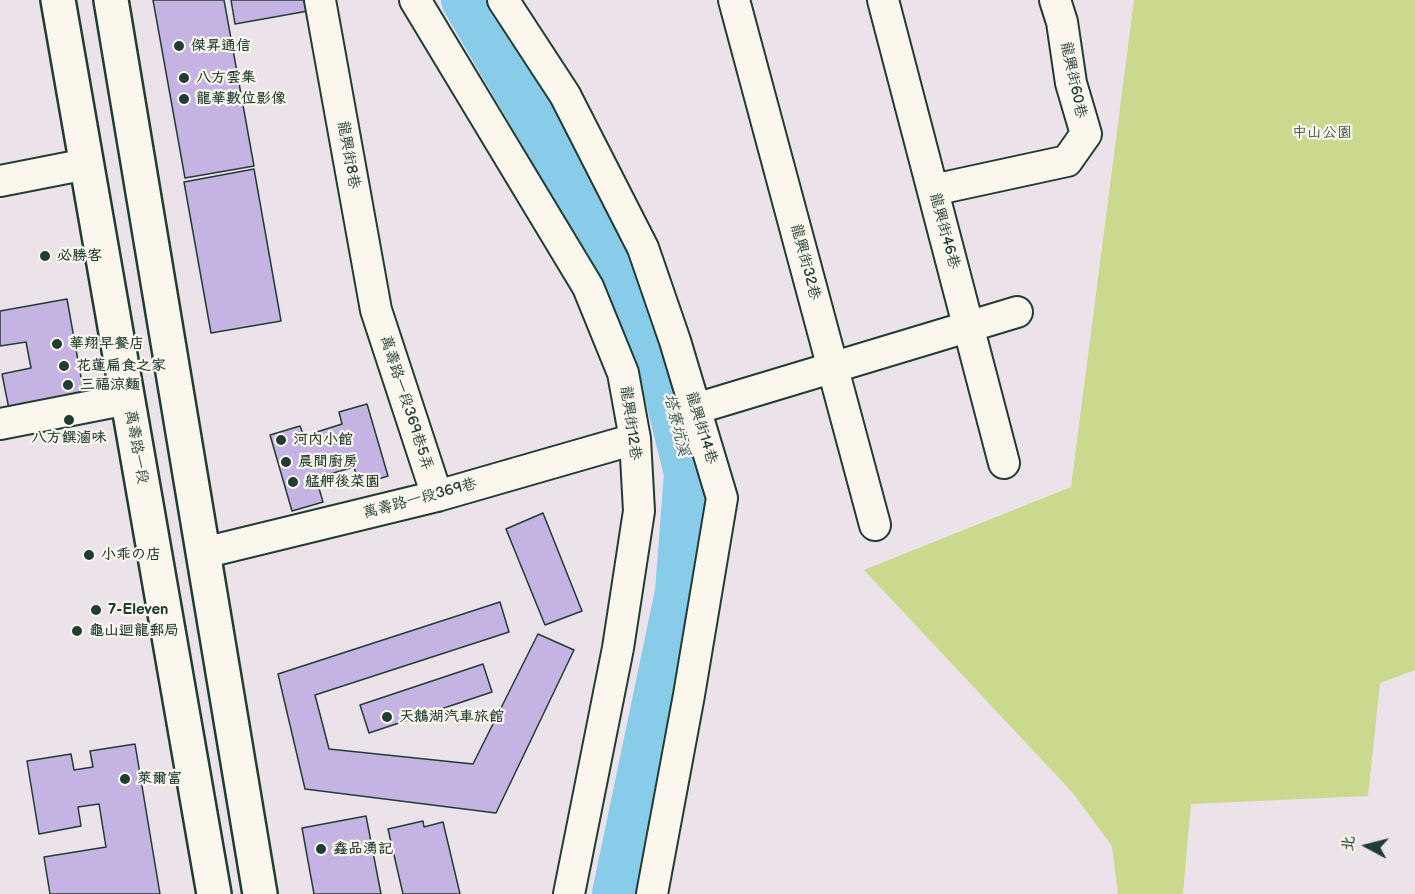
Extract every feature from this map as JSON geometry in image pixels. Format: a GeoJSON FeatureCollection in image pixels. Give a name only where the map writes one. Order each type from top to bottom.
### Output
{"type":"FeatureCollection","features":[{"type":"Feature","properties":{"kind":"main road","name":"萬壽路一段"},"geometry":{"type":"LineString","coordinates":[[58,0],[214,894]]}},
{"type":"Feature","properties":{"kind":"main road"},"geometry":{"type":"LineString","coordinates":[[111,0],[260,894]]}},
{"type":"Feature","properties":{"kind":"lane","name":"龍興街8巷"},"geometry":{"type":"LineString","coordinates":[[320,0],[376,310]]}},
{"type":"Feature","properties":{"kind":"lane","name":"龍興街12巷"},"geometry":{"type":"LineString","coordinates":[[414,0],[588,287],[623,373],[635,439],[639,511],[618,648],[569,894]]}},
{"type":"Feature","properties":{"kind":"lane","name":"龍興街14巷"},"geometry":{"type":"LineString","coordinates":[[503,0],[565,95],[643,248],[675,341],[722,498],[652,894]]}},
{"type":"Feature","properties":{"kind":"lane","name":"龍興街32巷"},"geometry":{"type":"LineString","coordinates":[[734,0],[875,525]]}},
{"type":"Feature","properties":{"kind":"lane","name":"龍興街46巷"},"geometry":{"type":"LineString","coordinates":[[883,0],[1004,463]]}},
{"type":"Feature","properties":{"kind":"lane","name":"龍興街60巷"},"geometry":{"type":"LineString","coordinates":[[933,190],[1067,161],[1086,134],[1071,83],[1062,22],[1055,0]]}},
{"type":"Feature","properties":{"kind":"lane"},"geometry":{"type":"LineString","coordinates":[[0,180],[87,164]]}},
{"type":"Feature","properties":{"kind":"lane","name":"萬壽路一段369巷5弄"},"geometry":{"type":"LineString","coordinates":[[376,310],[437,496]]}},
{"type":"Feature","properties":{"kind":"lane"},"geometry":{"type":"LineString","coordinates":[[695,409],[1017,312]]}},
{"type":"Feature","properties":{"kind":"lane"},"geometry":{"type":"LineString","coordinates":[[0,423],[128,399]]}},
{"type":"Feature","properties":{"kind":"lane","name":"萬壽路一段369巷"},"geometry":{"type":"LineString","coordinates":[[203,553],[437,496],[635,439]]}},
{"type":"Feature","properties":{"kind":"green space","name":"中山公園"},"geometry":{"type":"Polygon","coordinates":[[[1134,0],[1415,0],[1415,670],[1380,683],[1368,796],[1191,804],[1183,894],[1118,894],[1112,846],[1072,792],[864,570],[1071,487],[1134,0]]]}},
{"type":"Feature","properties":{"kind":"building"},"geometry":{"type":"Polygon","coordinates":[[[153,0],[224,0],[254,166],[185,178],[153,0]]]}},
{"type":"Feature","properties":{"kind":"building"},"geometry":{"type":"Polygon","coordinates":[[[231,0],[306,0],[308,11],[235,24],[231,0]]]}},
{"type":"Feature","properties":{"kind":"building"},"geometry":{"type":"Polygon","coordinates":[[[254,169],[281,321],[211,333],[184,182],[254,169]]]}},
{"type":"Feature","properties":{"kind":"building"},"geometry":{"type":"Polygon","coordinates":[[[67,299],[84,394],[9,409],[2,374],[31,368],[26,342],[0,346],[0,311],[67,299]]]}},
{"type":"Feature","properties":{"kind":"building"},"geometry":{"type":"Polygon","coordinates":[[[367,404],[388,476],[359,485],[354,467],[316,478],[323,502],[292,511],[270,435],[300,426],[304,436],[342,424],[339,412],[367,404]]]}},
{"type":"Feature","properties":{"kind":"building"},"geometry":{"type":"Polygon","coordinates":[[[543,513],[582,611],[545,625],[506,529],[543,513]]]}},
{"type":"Feature","properties":{"kind":"building"},"geometry":{"type":"Polygon","coordinates":[[[500,602],[509,632],[315,695],[329,749],[473,764],[538,634],[574,650],[496,813],[305,789],[278,674],[500,602]]]}},
{"type":"Feature","properties":{"kind":"building"},"geometry":{"type":"Polygon","coordinates":[[[483,664],[492,692],[369,733],[360,705],[483,664]]]}},
{"type":"Feature","properties":{"kind":"building"},"geometry":{"type":"Polygon","coordinates":[[[135,744],[160,894],[50,894],[44,857],[106,847],[99,804],[78,807],[81,826],[39,834],[27,761],[71,754],[74,770],[93,767],[90,751],[135,744]]]}},
{"type":"Feature","properties":{"kind":"building"},"geometry":{"type":"Polygon","coordinates":[[[366,816],[381,894],[314,894],[302,828],[366,816]]]}},
{"type":"Feature","properties":{"kind":"building"},"geometry":{"type":"Polygon","coordinates":[[[423,821],[424,827],[443,822],[460,894],[403,894],[388,829],[423,821]]]}},
{"type":"Feature","properties":{"kind":"waterway","name":"塔寮坑溪"},"geometry":{"type":"LineString","coordinates":[[465,0],[583,202],[658,352],[688,473],[679,592],[616,894]]}},
{"type":"Feature","properties":{"kind":"place","name":"傑昇通信"},"geometry":{"type":"Point","coordinates":[179,46]}},
{"type":"Feature","properties":{"kind":"place","name":"八方雲集"},"geometry":{"type":"Point","coordinates":[184,78]}},
{"type":"Feature","properties":{"kind":"place","name":"龍華數位影像"},"geometry":{"type":"Point","coordinates":[184,99]}},
{"type":"Feature","properties":{"kind":"place","name":"必勝客"},"geometry":{"type":"Point","coordinates":[45,256]}},
{"type":"Feature","properties":{"kind":"place","name":"華翔早餐店"},"geometry":{"type":"Point","coordinates":[57,344]}},
{"type":"Feature","properties":{"kind":"place","name":"花蓮扁食之家"},"geometry":{"type":"Point","coordinates":[64,366]}},
{"type":"Feature","properties":{"kind":"place","name":"三福涼麵"},"geometry":{"type":"Point","coordinates":[68,385]}},
{"type":"Feature","properties":{"kind":"place","name":"八方饌滷味"},"geometry":{"type":"Point","coordinates":[69,420]}},
{"type":"Feature","properties":{"kind":"place","name":"河內小館"},"geometry":{"type":"Point","coordinates":[281,440]}},
{"type":"Feature","properties":{"kind":"place","name":"晨間廚房"},"geometry":{"type":"Point","coordinates":[286,462]}},
{"type":"Feature","properties":{"kind":"place","name":"艋舺後菜園"},"geometry":{"type":"Point","coordinates":[293,482]}},
{"type":"Feature","properties":{"kind":"place","name":"小乖の店"},"geometry":{"type":"Point","coordinates":[89,555]}},
{"type":"Feature","properties":{"kind":"place","name":"7-Eleven"},"geometry":{"type":"Point","coordinates":[96,610]}},
{"type":"Feature","properties":{"kind":"place","name":"龜山迴龍郵局"},"geometry":{"type":"Point","coordinates":[77,631]}},
{"type":"Feature","properties":{"kind":"place","name":"天鵝湖汽車旅館"},"geometry":{"type":"Point","coordinates":[387,717]}},
{"type":"Feature","properties":{"kind":"place","name":"萊爾富"},"geometry":{"type":"Point","coordinates":[125,779]}},
{"type":"Feature","properties":{"kind":"place","name":"鑫品湧記"},"geometry":{"type":"Point","coordinates":[321,849]}}]}
